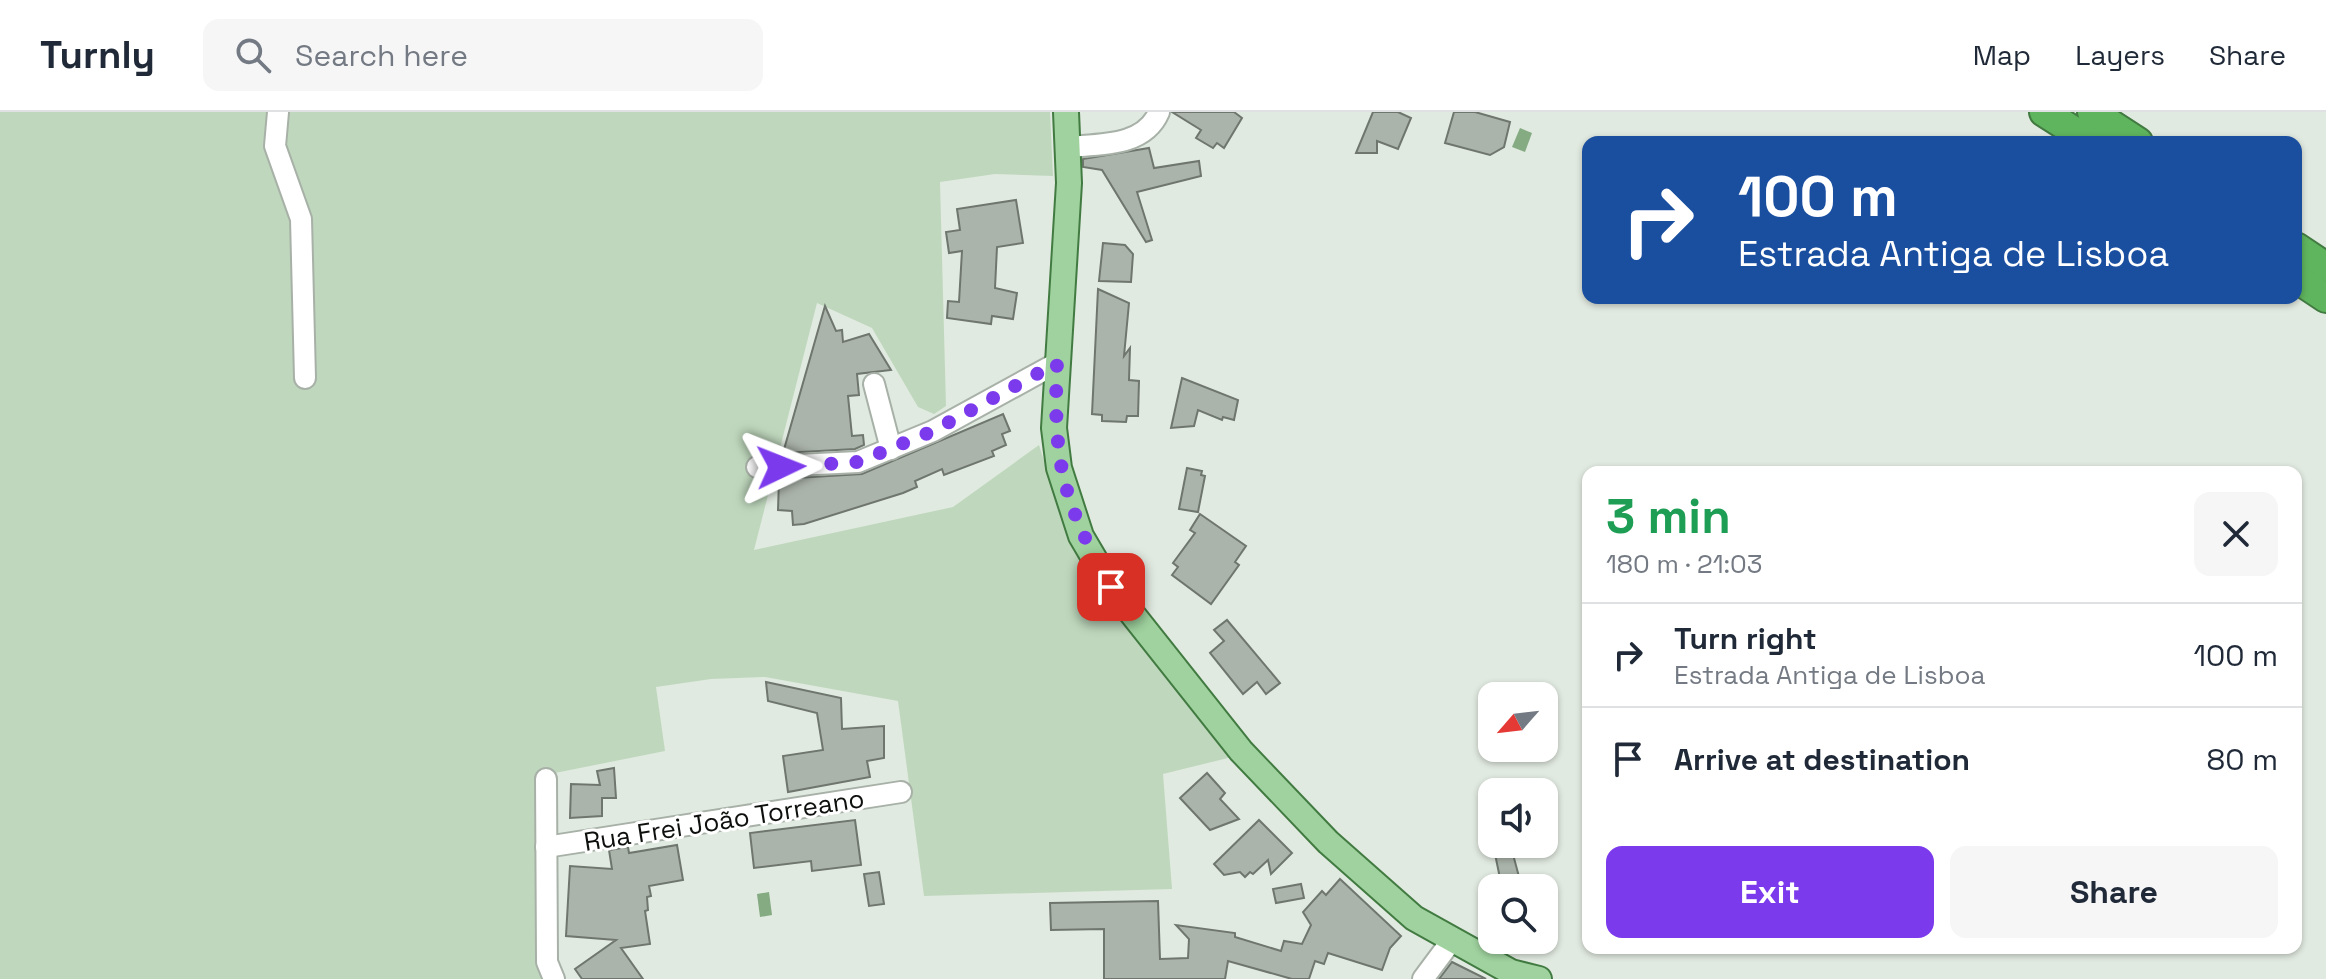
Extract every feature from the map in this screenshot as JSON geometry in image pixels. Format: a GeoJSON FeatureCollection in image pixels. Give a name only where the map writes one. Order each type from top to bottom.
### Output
{"type":"FeatureCollection","features":[{"type":"Feature","properties":{"kind":"highway"},"geometry":{"type":"LineString","coordinates":[[2044,112],[2082,136]]}},
{"type":"Feature","properties":{"kind":"highway"},"geometry":{"type":"LineString","coordinates":[[2092,112],[2129,136]]}},
{"type":"Feature","properties":{"kind":"highway"},"geometry":{"type":"LineString","coordinates":[[2302,251],[2326,267]]}},
{"type":"Feature","properties":{"kind":"highway"},"geometry":{"type":"LineString","coordinates":[[2302,282],[2326,298]]}},
{"type":"Feature","properties":{"kind":"main road"},"geometry":{"type":"LineString","coordinates":[[1066,112],[1069,183],[1054,428],[1059,468],[1081,536],[1111,587],[1214,719],[1296,810],[1414,918],[1511,972],[1539,979]]}},
{"type":"Feature","properties":{"kind":"street"},"geometry":{"type":"LineString","coordinates":[[278,112],[275,146],[301,219],[305,378]]}},
{"type":"Feature","properties":{"kind":"street"},"geometry":{"type":"LineString","coordinates":[[1067,147],[1128,141],[1154,124],[1159,112]]}},
{"type":"Feature","properties":{"kind":"street"},"geometry":{"type":"LineString","coordinates":[[757,467],[858,462],[933,431],[1057,363]]}},
{"type":"Feature","properties":{"kind":"street"},"geometry":{"type":"LineString","coordinates":[[874,384],[891,449]]}},
{"type":"Feature","properties":{"kind":"street","name":"Rua Frei João Torreano"},"geometry":{"type":"LineString","coordinates":[[546,779],[547,962],[554,979]]}},
{"type":"Feature","properties":{"kind":"street","name":"Rua Frei João Torreano"},"geometry":{"type":"LineString","coordinates":[[546,847],[901,792]]}},
{"type":"Feature","properties":{"kind":"street"},"geometry":{"type":"LineString","coordinates":[[1423,979],[1452,940]]}},
{"type":"Feature","properties":{"kind":"shaded area"},"geometry":{"type":"Polygon","coordinates":[[[0,112],[1050,112],[1053,176],[995,174],[940,182],[946,406],[934,414],[918,407],[872,328],[817,303],[754,550],[953,507],[1039,445],[1069,539],[1099,593],[1232,757],[1163,774],[1172,889],[924,896],[898,701],[765,677],[711,679],[656,687],[665,751],[535,777],[537,964],[541,979],[0,979],[0,112]]]}},
{"type":"Feature","properties":{"kind":"shaded area"},"geometry":{"type":"Polygon","coordinates":[[[1520,128],[1532,133],[1525,152],[1512,147],[1520,128]]]}},
{"type":"Feature","properties":{"kind":"shaded area"},"geometry":{"type":"Polygon","coordinates":[[[769,892],[772,915],[760,917],[757,894],[769,892]]]}},
{"type":"Feature","properties":{"kind":"building"},"geometry":{"type":"Polygon","coordinates":[[[1172,112],[1234,112],[1242,118],[1224,148],[1217,143],[1213,148],[1196,138],[1201,130],[1172,112]]]}},
{"type":"Feature","properties":{"kind":"building"},"geometry":{"type":"Polygon","coordinates":[[[1373,112],[1398,112],[1411,118],[1398,149],[1377,141],[1377,153],[1356,153],[1373,112]]]}},
{"type":"Feature","properties":{"kind":"building"},"geometry":{"type":"Polygon","coordinates":[[[1454,112],[1475,112],[1510,122],[1504,147],[1490,155],[1445,143],[1454,112]]]}},
{"type":"Feature","properties":{"kind":"building"},"geometry":{"type":"Polygon","coordinates":[[[1149,148],[1154,168],[1199,161],[1201,176],[1137,192],[1152,240],[1146,242],[1102,170],[1083,167],[1083,159],[1149,148]]]}},
{"type":"Feature","properties":{"kind":"building"},"geometry":{"type":"Polygon","coordinates":[[[1016,200],[1023,243],[997,247],[995,288],[1017,293],[1013,319],[992,316],[991,324],[947,318],[948,301],[959,302],[962,251],[949,253],[946,232],[960,230],[957,209],[1016,200]]]}},
{"type":"Feature","properties":{"kind":"building"},"geometry":{"type":"Polygon","coordinates":[[[1103,243],[1125,245],[1133,254],[1131,282],[1099,281],[1103,243]]]}},
{"type":"Feature","properties":{"kind":"building"},"geometry":{"type":"Polygon","coordinates":[[[1098,289],[1129,303],[1124,356],[1130,348],[1129,380],[1139,381],[1138,416],[1127,416],[1126,422],[1102,421],[1102,415],[1092,414],[1098,289]]]}},
{"type":"Feature","properties":{"kind":"building"},"geometry":{"type":"Polygon","coordinates":[[[825,306],[836,331],[842,330],[843,342],[869,334],[891,370],[857,374],[859,395],[848,396],[852,436],[863,435],[864,445],[855,449],[783,453],[825,306]]]}},
{"type":"Feature","properties":{"kind":"building"},"geometry":{"type":"Polygon","coordinates":[[[1182,378],[1238,400],[1234,420],[1223,417],[1222,420],[1198,410],[1194,426],[1171,428],[1182,378]]]}},
{"type":"Feature","properties":{"kind":"building"},"geometry":{"type":"Polygon","coordinates":[[[1003,414],[1010,431],[1002,434],[1006,445],[992,451],[994,456],[944,475],[942,469],[915,481],[917,487],[903,493],[804,524],[793,525],[792,511],[778,510],[779,479],[862,474],[1003,414]]]}},
{"type":"Feature","properties":{"kind":"building"},"geometry":{"type":"Polygon","coordinates":[[[1187,468],[1202,471],[1201,475],[1205,476],[1198,512],[1179,509],[1187,468]]]}},
{"type":"Feature","properties":{"kind":"building"},"geometry":{"type":"Polygon","coordinates":[[[1200,514],[1246,546],[1235,562],[1239,565],[1211,604],[1172,575],[1178,567],[1173,563],[1195,533],[1190,530],[1200,514]]]}},
{"type":"Feature","properties":{"kind":"building"},"geometry":{"type":"Polygon","coordinates":[[[1227,620],[1280,683],[1266,694],[1257,682],[1243,694],[1210,653],[1224,641],[1214,630],[1227,620]]]}},
{"type":"Feature","properties":{"kind":"building"},"geometry":{"type":"Polygon","coordinates":[[[766,682],[841,698],[842,729],[884,726],[884,758],[867,761],[870,777],[788,792],[783,756],[823,750],[817,713],[768,701],[766,682]]]}},
{"type":"Feature","properties":{"kind":"building"},"geometry":{"type":"Polygon","coordinates":[[[614,768],[616,798],[602,798],[602,816],[570,818],[571,784],[600,785],[597,771],[614,768]]]}},
{"type":"Feature","properties":{"kind":"building"},"geometry":{"type":"Polygon","coordinates":[[[1207,773],[1225,793],[1220,799],[1239,819],[1210,830],[1180,798],[1207,773]]]}},
{"type":"Feature","properties":{"kind":"building"},"geometry":{"type":"Polygon","coordinates":[[[855,820],[861,865],[812,871],[811,861],[754,868],[750,833],[855,820]]]}},
{"type":"Feature","properties":{"kind":"building"},"geometry":{"type":"Polygon","coordinates":[[[1259,820],[1292,853],[1271,874],[1268,860],[1245,877],[1240,872],[1224,875],[1214,864],[1259,820]]]}},
{"type":"Feature","properties":{"kind":"building"},"geometry":{"type":"Polygon","coordinates":[[[677,845],[683,880],[649,886],[651,896],[647,897],[648,910],[645,911],[650,944],[621,948],[643,979],[582,979],[575,969],[616,940],[566,936],[570,866],[612,869],[609,850],[628,847],[629,853],[677,845]]]}},
{"type":"Feature","properties":{"kind":"building"},"geometry":{"type":"Polygon","coordinates":[[[1496,858],[1514,858],[1518,874],[1499,874],[1496,858]]]}},
{"type":"Feature","properties":{"kind":"building"},"geometry":{"type":"Polygon","coordinates":[[[879,872],[884,904],[869,906],[864,874],[879,872]]]}},
{"type":"Feature","properties":{"kind":"building"},"geometry":{"type":"Polygon","coordinates":[[[1340,879],[1401,936],[1390,948],[1382,970],[1328,953],[1324,964],[1315,961],[1309,979],[1292,979],[1228,961],[1225,979],[1104,979],[1104,929],[1051,930],[1050,903],[1158,901],[1160,959],[1188,958],[1189,939],[1176,925],[1235,933],[1235,937],[1281,951],[1284,941],[1302,944],[1311,925],[1303,912],[1322,891],[1326,895],[1340,879]]]}},
{"type":"Feature","properties":{"kind":"building"},"geometry":{"type":"Polygon","coordinates":[[[1301,884],[1304,898],[1276,903],[1273,889],[1301,884]]]}},
{"type":"Feature","properties":{"kind":"building"},"geometry":{"type":"Polygon","coordinates":[[[1452,962],[1486,979],[1439,979],[1452,962]]]}},
{"type":"Feature","properties":{"kind":"route"},"geometry":{"type":"LineString","coordinates":[[781,467],[858,462],[933,431],[1057,363],[1054,428],[1059,468],[1081,536],[1111,587]]}}]}
